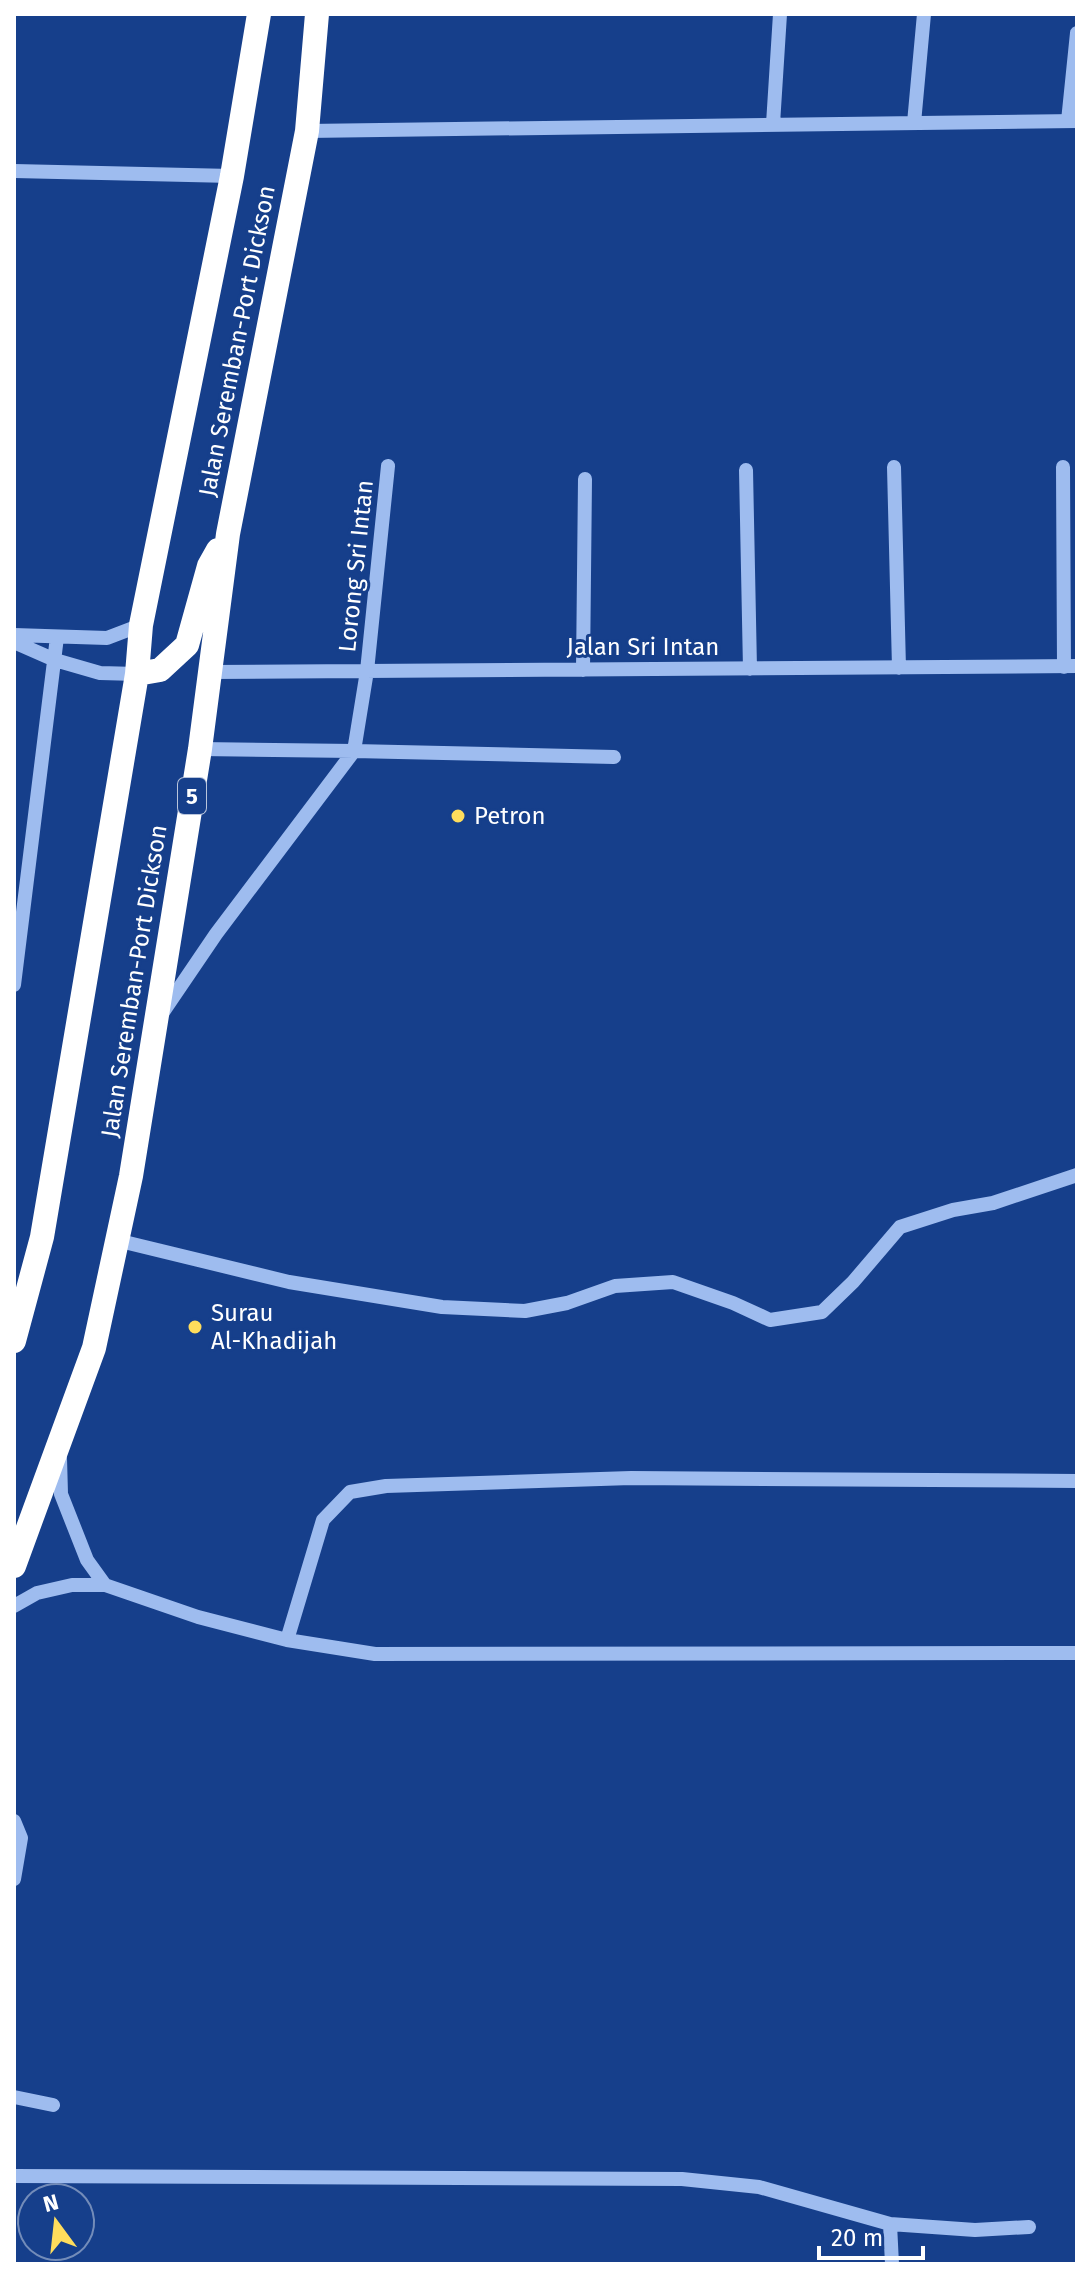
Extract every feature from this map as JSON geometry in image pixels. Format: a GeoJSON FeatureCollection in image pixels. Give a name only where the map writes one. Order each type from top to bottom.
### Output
{"type":"FeatureCollection","features":[{"type":"Feature","properties":{"kind":"highway","name":"Jalan Seremban-Port Dickson"},"geometry":{"type":"LineString","coordinates":[[14,1341],[42,1237],[137,674],[141,625],[232,176],[259,14]]}},
{"type":"Feature","properties":{"kind":"highway","name":"Jalan Seremban-Port Dickson"},"geometry":{"type":"LineString","coordinates":[[14,1566],[94,1348],[131,1176],[200,749],[228,534],[307,131],[317,14]]}},
{"type":"Feature","properties":{"kind":"highway"},"geometry":{"type":"LineString","coordinates":[[137,674],[160,670],[187,645],[209,566],[228,534]]}},
{"type":"Feature","properties":{"kind":"street"},"geometry":{"type":"LineString","coordinates":[[773,124],[780,14]]}},
{"type":"Feature","properties":{"kind":"street"},"geometry":{"type":"LineString","coordinates":[[914,123],[924,14]]}},
{"type":"Feature","properties":{"kind":"street"},"geometry":{"type":"LineString","coordinates":[[307,131],[1072,121],[1077,33]]}},
{"type":"Feature","properties":{"kind":"street"},"geometry":{"type":"LineString","coordinates":[[14,171],[232,176]]}},
{"type":"Feature","properties":{"kind":"street","name":"Lorong Sri Intan"},"geometry":{"type":"LineString","coordinates":[[354,751],[367,671],[388,466]]}},
{"type":"Feature","properties":{"kind":"street"},"geometry":{"type":"LineString","coordinates":[[894,467],[899,668]]}},
{"type":"Feature","properties":{"kind":"street"},"geometry":{"type":"LineString","coordinates":[[1063,467],[1071,666]]}},
{"type":"Feature","properties":{"kind":"street"},"geometry":{"type":"LineString","coordinates":[[746,470],[750,669]]}},
{"type":"Feature","properties":{"kind":"street"},"geometry":{"type":"LineString","coordinates":[[583,670],[585,479]]}},
{"type":"Feature","properties":{"kind":"street"},"geometry":{"type":"LineString","coordinates":[[14,635],[107,638],[141,625]]}},
{"type":"Feature","properties":{"kind":"street"},"geometry":{"type":"LineString","coordinates":[[14,985],[57,637]]}},
{"type":"Feature","properties":{"kind":"street"},"geometry":{"type":"LineString","coordinates":[[14,642],[55,660],[100,673],[137,674]]}},
{"type":"Feature","properties":{"kind":"street","name":"Jalan Sri Intan"},"geometry":{"type":"LineString","coordinates":[[209,672],[1071,666]]}},
{"type":"Feature","properties":{"kind":"street"},"geometry":{"type":"LineString","coordinates":[[200,749],[614,757]]}},
{"type":"Feature","properties":{"kind":"street"},"geometry":{"type":"LineString","coordinates":[[156,1022],[216,934],[354,751]]}},
{"type":"Feature","properties":{"kind":"street"},"geometry":{"type":"LineString","coordinates":[[116,1240],[289,1282],[442,1307],[525,1311],[567,1303],[615,1286],[673,1282],[770,1320],[822,1312],[853,1282],[900,1227],[953,1210],[993,1203],[1077,1175]]}},
{"type":"Feature","properties":{"kind":"street"},"geometry":{"type":"LineString","coordinates":[[59,1446],[61,1494],[87,1560],[105,1585]]}},
{"type":"Feature","properties":{"kind":"street"},"geometry":{"type":"LineString","coordinates":[[287,1640],[323,1520],[350,1492],[386,1486],[631,1478],[1077,1481]]}},
{"type":"Feature","properties":{"kind":"street"},"geometry":{"type":"LineString","coordinates":[[14,1606],[37,1593],[72,1585],[105,1585],[198,1617],[287,1640],[375,1654],[1077,1653]]}},
{"type":"Feature","properties":{"kind":"street"},"geometry":{"type":"LineString","coordinates":[[14,1821],[21,1838],[14,1879]]}},
{"type":"Feature","properties":{"kind":"street"},"geometry":{"type":"LineString","coordinates":[[14,2097],[53,2105]]}},
{"type":"Feature","properties":{"kind":"street"},"geometry":{"type":"LineString","coordinates":[[14,2176],[682,2179],[759,2187],[890,2224],[975,2230],[1029,2227]]}},
{"type":"Feature","properties":{"kind":"street"},"geometry":{"type":"LineString","coordinates":[[890,2224],[892,2264]]}},
{"type":"Feature","properties":{"kind":"place","name":"Petron"},"geometry":{"type":"Point","coordinates":[458,816]}},
{"type":"Feature","properties":{"kind":"place","name":"Surau Al-Khadijah"},"geometry":{"type":"Point","coordinates":[195,1327]}}]}
